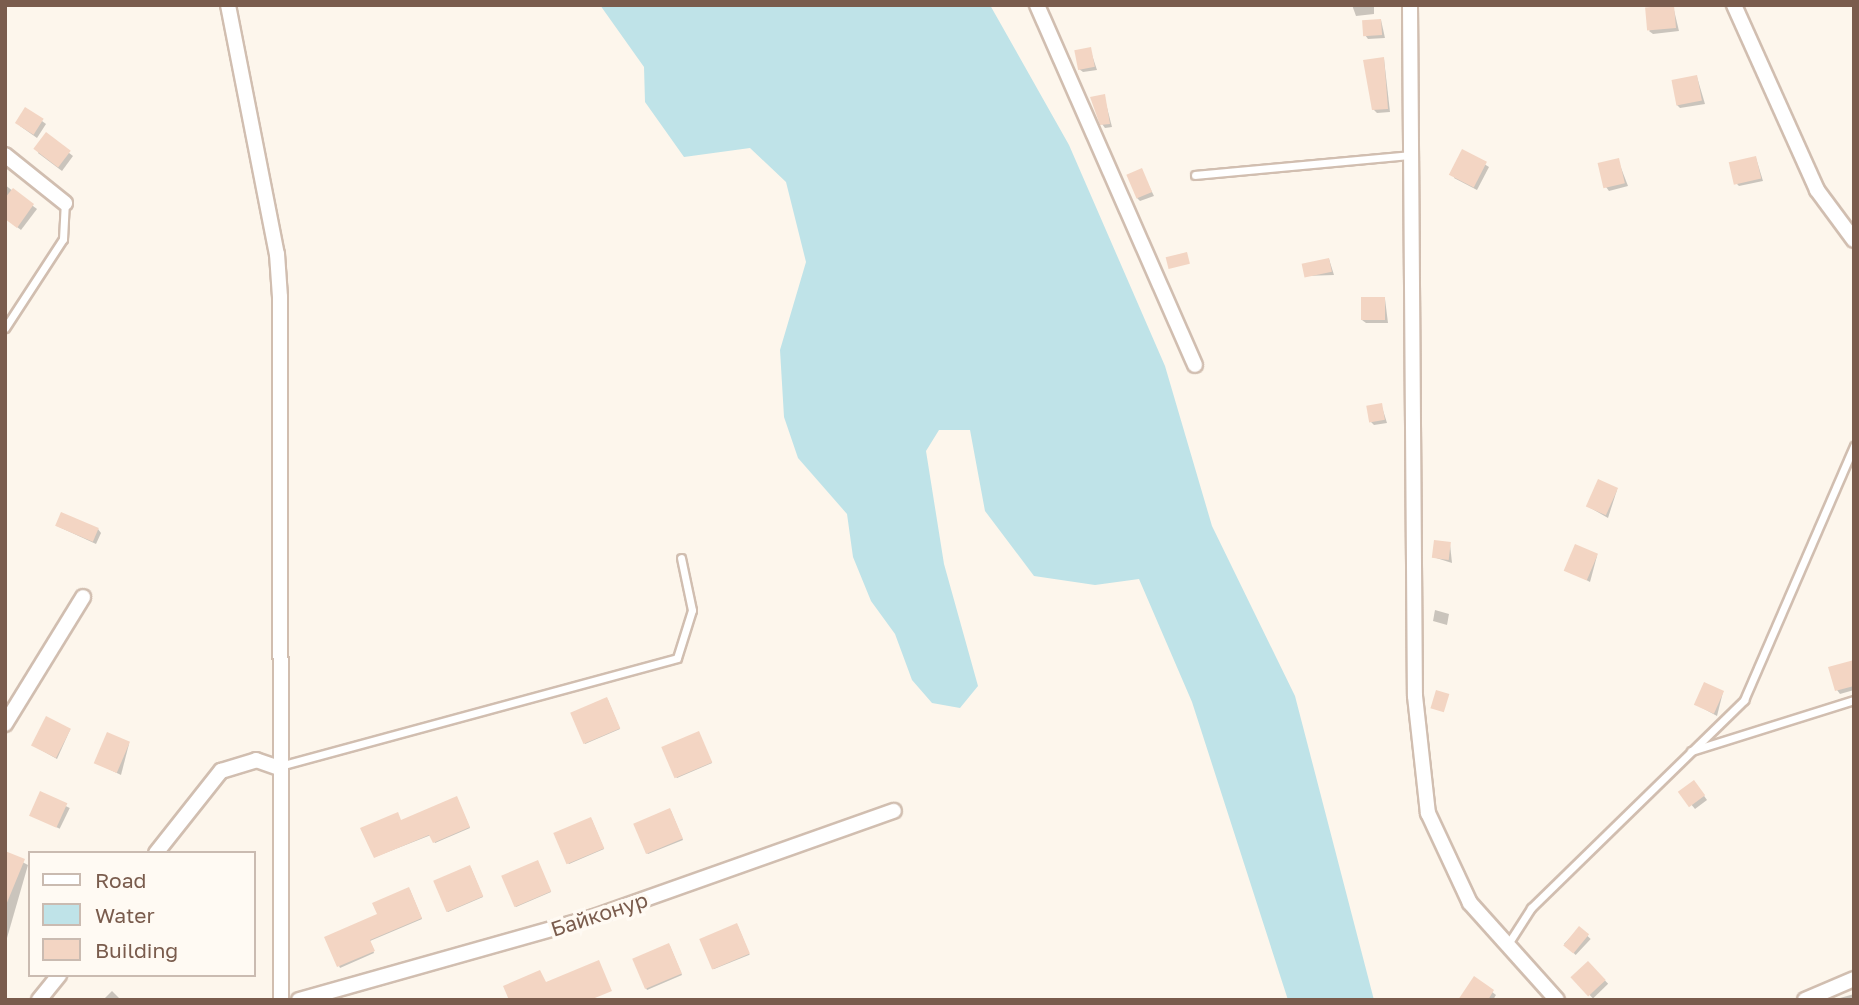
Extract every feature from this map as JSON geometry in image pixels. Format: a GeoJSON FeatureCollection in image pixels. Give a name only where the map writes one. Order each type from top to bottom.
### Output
{"type":"FeatureCollection","features":[{"type":"Feature","properties":{"kind":"street"},"geometry":{"type":"LineString","coordinates":[[228,5],[278,265],[276,768],[281,1000]]}},
{"type":"Feature","properties":{"kind":"street"},"geometry":{"type":"LineString","coordinates":[[1037,5],[1195,365]]}},
{"type":"Feature","properties":{"kind":"street"},"geometry":{"type":"LineString","coordinates":[[1410,5],[1415,696],[1428,813],[1470,904],[1557,1000]]}},
{"type":"Feature","properties":{"kind":"street"},"geometry":{"type":"LineString","coordinates":[[1734,5],[1817,190],[1854,240]]}},
{"type":"Feature","properties":{"kind":"street"},"geometry":{"type":"LineString","coordinates":[[5,155],[65,202]]}},
{"type":"Feature","properties":{"kind":"street"},"geometry":{"type":"LineString","coordinates":[[5,724],[83,597]]}},
{"type":"Feature","properties":{"kind":"street"},"geometry":{"type":"LineString","coordinates":[[158,851],[221,771],[256,760],[276,768]]}},
{"type":"Feature","properties":{"kind":"street","name":"Байконур"},"geometry":{"type":"LineString","coordinates":[[299,1000],[594,917],[894,811]]}},
{"type":"Feature","properties":{"kind":"street"},"geometry":{"type":"LineString","coordinates":[[39,1000],[57,977]]}},
{"type":"Feature","properties":{"kind":"street"},"geometry":{"type":"LineString","coordinates":[[1805,1000],[1854,979]]}},
{"type":"Feature","properties":{"kind":"lane"},"geometry":{"type":"LineString","coordinates":[[1195,175],[1411,155]]}},
{"type":"Feature","properties":{"kind":"lane"},"geometry":{"type":"LineString","coordinates":[[5,328],[63,239],[65,202]]}},
{"type":"Feature","properties":{"kind":"lane"},"geometry":{"type":"LineString","coordinates":[[1507,944],[1531,908],[1567,879],[1642,793],[1744,700],[1854,446]]}},
{"type":"Feature","properties":{"kind":"lane"},"geometry":{"type":"LineString","coordinates":[[276,768],[677,657],[692,610],[681,558]]}},
{"type":"Feature","properties":{"kind":"lane"},"geometry":{"type":"LineString","coordinates":[[1689,751],[1854,700]]}},
{"type":"Feature","properties":{"kind":"water"},"geometry":{"type":"Polygon","coordinates":[[[600,5],[990,5],[1069,145],[1165,366],[1212,526],[1295,696],[1374,1000],[1288,1000],[1192,702],[1139,579],[1095,585],[1034,576],[985,511],[970,430],[939,430],[926,451],[944,564],[978,686],[960,708],[932,703],[912,680],[895,634],[871,601],[853,557],[847,514],[798,458],[784,417],[780,350],[806,262],[786,182],[750,148],[684,157],[645,102],[644,67],[600,5]]]}},
{"type":"Feature","properties":{"kind":"building"},"geometry":{"type":"Polygon","coordinates":[[[1674,5],[1676,28],[1647,30],[1645,8],[1674,5]]]}},
{"type":"Feature","properties":{"kind":"building"},"geometry":{"type":"Polygon","coordinates":[[[1381,19],[1382,35],[1363,36],[1362,20],[1381,19]]]}},
{"type":"Feature","properties":{"kind":"building"},"geometry":{"type":"Polygon","coordinates":[[[1091,47],[1095,67],[1078,70],[1074,50],[1091,47]]]}},
{"type":"Feature","properties":{"kind":"building"},"geometry":{"type":"Polygon","coordinates":[[[1384,57],[1388,109],[1372,110],[1363,60],[1384,57]]]}},
{"type":"Feature","properties":{"kind":"building"},"geometry":{"type":"Polygon","coordinates":[[[1697,75],[1702,101],[1676,105],[1671,80],[1697,75]]]}},
{"type":"Feature","properties":{"kind":"building"},"geometry":{"type":"Polygon","coordinates":[[[1105,94],[1110,124],[1100,125],[1090,97],[1105,94]]]}},
{"type":"Feature","properties":{"kind":"building"},"geometry":{"type":"Polygon","coordinates":[[[25,107],[44,119],[34,135],[15,123],[25,107]]]}},
{"type":"Feature","properties":{"kind":"building"},"geometry":{"type":"Polygon","coordinates":[[[46,132],[71,151],[58,167],[33,149],[46,132]]]}},
{"type":"Feature","properties":{"kind":"building"},"geometry":{"type":"Polygon","coordinates":[[[1462,149],[1487,162],[1474,188],[1449,175],[1462,149]]]}},
{"type":"Feature","properties":{"kind":"building"},"geometry":{"type":"Polygon","coordinates":[[[1756,156],[1761,178],[1734,185],[1729,162],[1756,156]]]}},
{"type":"Feature","properties":{"kind":"building"},"geometry":{"type":"Polygon","coordinates":[[[1619,158],[1625,183],[1603,188],[1598,163],[1619,158]]]}},
{"type":"Feature","properties":{"kind":"building"},"geometry":{"type":"Polygon","coordinates":[[[1142,168],[1152,192],[1137,199],[1126,175],[1142,168]]]}},
{"type":"Feature","properties":{"kind":"building"},"geometry":{"type":"Polygon","coordinates":[[[13,188],[34,204],[17,228],[5,219],[5,198],[13,188]]]}},
{"type":"Feature","properties":{"kind":"building"},"geometry":{"type":"Polygon","coordinates":[[[1187,252],[1190,264],[1169,269],[1166,257],[1187,252]]]}},
{"type":"Feature","properties":{"kind":"building"},"geometry":{"type":"Polygon","coordinates":[[[1329,258],[1332,272],[1305,278],[1302,264],[1329,258]]]}},
{"type":"Feature","properties":{"kind":"building"},"geometry":{"type":"Polygon","coordinates":[[[1361,297],[1385,297],[1385,320],[1361,320],[1361,297]]]}},
{"type":"Feature","properties":{"kind":"building"},"geometry":{"type":"Polygon","coordinates":[[[1382,403],[1385,420],[1369,423],[1366,406],[1382,403]]]}},
{"type":"Feature","properties":{"kind":"building"},"geometry":{"type":"Polygon","coordinates":[[[1598,479],[1618,488],[1606,515],[1586,506],[1598,479]]]}},
{"type":"Feature","properties":{"kind":"building"},"geometry":{"type":"Polygon","coordinates":[[[61,512],[99,528],[93,542],[55,526],[61,512]]]}},
{"type":"Feature","properties":{"kind":"building"},"geometry":{"type":"Polygon","coordinates":[[[1434,540],[1451,542],[1449,560],[1432,558],[1434,540]]]}},
{"type":"Feature","properties":{"kind":"building"},"geometry":{"type":"Polygon","coordinates":[[[1575,544],[1598,554],[1587,580],[1564,571],[1575,544]]]}},
{"type":"Feature","properties":{"kind":"building"},"geometry":{"type":"Polygon","coordinates":[[[1854,660],[1854,686],[1835,691],[1828,667],[1854,660]]]}},
{"type":"Feature","properties":{"kind":"building"},"geometry":{"type":"Polygon","coordinates":[[[1704,682],[1724,691],[1714,714],[1694,705],[1704,682]]]}},
{"type":"Feature","properties":{"kind":"building"},"geometry":{"type":"Polygon","coordinates":[[[1436,690],[1449,694],[1444,712],[1430,708],[1436,690]]]}},
{"type":"Feature","properties":{"kind":"building"},"geometry":{"type":"Polygon","coordinates":[[[607,697],[620,728],[583,744],[570,713],[607,697]]]}},
{"type":"Feature","properties":{"kind":"building"},"geometry":{"type":"Polygon","coordinates":[[[46,716],[71,729],[56,758],[31,745],[46,716]]]}},
{"type":"Feature","properties":{"kind":"building"},"geometry":{"type":"Polygon","coordinates":[[[699,731],[712,762],[675,778],[661,747],[699,731]]]}},
{"type":"Feature","properties":{"kind":"building"},"geometry":{"type":"Polygon","coordinates":[[[107,732],[130,742],[117,773],[94,763],[107,732]]]}},
{"type":"Feature","properties":{"kind":"building"},"geometry":{"type":"Polygon","coordinates":[[[1694,780],[1705,795],[1689,807],[1678,792],[1694,780]]]}},
{"type":"Feature","properties":{"kind":"building"},"geometry":{"type":"Polygon","coordinates":[[[40,791],[67,803],[56,828],[29,816],[40,791]]]}},
{"type":"Feature","properties":{"kind":"building"},"geometry":{"type":"Polygon","coordinates":[[[457,796],[470,827],[433,843],[429,835],[374,858],[360,828],[398,812],[401,820],[457,796]]]}},
{"type":"Feature","properties":{"kind":"building"},"geometry":{"type":"Polygon","coordinates":[[[670,808],[683,838],[646,854],[633,824],[670,808]]]}},
{"type":"Feature","properties":{"kind":"building"},"geometry":{"type":"Polygon","coordinates":[[[591,817],[604,848],[567,864],[553,833],[591,817]]]}},
{"type":"Feature","properties":{"kind":"building"},"geometry":{"type":"Polygon","coordinates":[[[5,851],[25,859],[6,905],[5,905],[5,851]]]}},
{"type":"Feature","properties":{"kind":"building"},"geometry":{"type":"Polygon","coordinates":[[[538,860],[551,891],[514,907],[501,876],[538,860]]]}},
{"type":"Feature","properties":{"kind":"building"},"geometry":{"type":"Polygon","coordinates":[[[470,865],[483,896],[446,912],[433,881],[470,865]]]}},
{"type":"Feature","properties":{"kind":"building"},"geometry":{"type":"Polygon","coordinates":[[[409,887],[422,918],[370,940],[375,951],[337,967],[324,937],[377,914],[372,903],[409,887]]]}},
{"type":"Feature","properties":{"kind":"building"},"geometry":{"type":"Polygon","coordinates":[[[737,923],[750,953],[712,969],[699,939],[737,923]]]}},
{"type":"Feature","properties":{"kind":"building"},"geometry":{"type":"Polygon","coordinates":[[[1579,926],[1589,934],[1573,954],[1563,945],[1579,926]]]}},
{"type":"Feature","properties":{"kind":"building"},"geometry":{"type":"Polygon","coordinates":[[[669,943],[682,973],[645,989],[632,959],[669,943]]]}},
{"type":"Feature","properties":{"kind":"building"},"geometry":{"type":"Polygon","coordinates":[[[599,960],[612,991],[590,1000],[509,1000],[503,986],[540,970],[546,982],[599,960]]]}},
{"type":"Feature","properties":{"kind":"building"},"geometry":{"type":"Polygon","coordinates":[[[1588,961],[1606,980],[1588,996],[1570,977],[1588,961]]]}},
{"type":"Feature","properties":{"kind":"building"},"geometry":{"type":"Polygon","coordinates":[[[1474,976],[1494,990],[1488,1000],[1458,1000],[1474,976]]]}}]}
